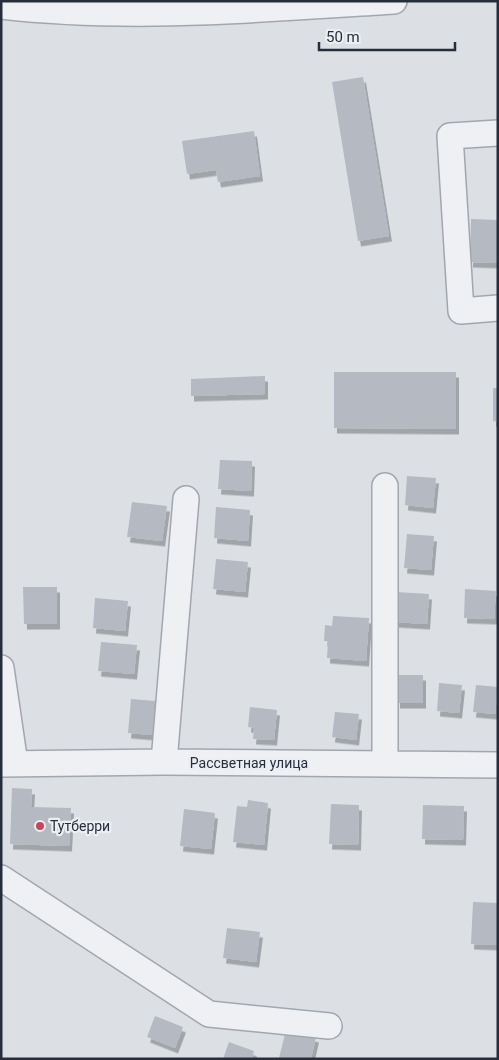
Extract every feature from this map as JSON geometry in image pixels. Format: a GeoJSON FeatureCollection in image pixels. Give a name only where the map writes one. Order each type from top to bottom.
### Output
{"type":"FeatureCollection","features":[{"type":"Feature","properties":{"kind":"street"},"geometry":{"type":"LineString","coordinates":[[1,6],[51,12],[200,12],[394,1]]}},
{"type":"Feature","properties":{"kind":"street"},"geometry":{"type":"LineString","coordinates":[[498,133],[450,136],[461,311],[498,308]]}},
{"type":"Feature","properties":{"kind":"street"},"geometry":{"type":"LineString","coordinates":[[385,486],[385,764]]}},
{"type":"Feature","properties":{"kind":"street"},"geometry":{"type":"LineString","coordinates":[[164,762],[186,499]]}},
{"type":"Feature","properties":{"kind":"street"},"geometry":{"type":"LineString","coordinates":[[1,668],[8,764]]}},
{"type":"Feature","properties":{"kind":"street","name":"Рассветная улица"},"geometry":{"type":"LineString","coordinates":[[8,764],[164,762],[498,765]]}},
{"type":"Feature","properties":{"kind":"street"},"geometry":{"type":"LineString","coordinates":[[1,878],[209,1014],[329,1026]]}},
{"type":"Feature","properties":{"kind":"building"},"geometry":{"type":"Polygon","coordinates":[[[363,77],[389,236],[358,241],[332,82],[363,77]]]}},
{"type":"Feature","properties":{"kind":"building"},"geometry":{"type":"Polygon","coordinates":[[[254,131],[260,176],[218,182],[216,170],[187,174],[182,141],[254,131]]]}},
{"type":"Feature","properties":{"kind":"building"},"geometry":{"type":"Polygon","coordinates":[[[471,219],[498,220],[498,263],[470,262],[471,219]]]}},
{"type":"Feature","properties":{"kind":"building"},"geometry":{"type":"Polygon","coordinates":[[[334,372],[456,372],[456,429],[334,428],[334,372]]]}},
{"type":"Feature","properties":{"kind":"building"},"geometry":{"type":"Polygon","coordinates":[[[265,376],[265,394],[191,396],[191,379],[265,376]]]}},
{"type":"Feature","properties":{"kind":"building"},"geometry":{"type":"Polygon","coordinates":[[[493,388],[498,388],[498,422],[493,421],[493,388]]]}},
{"type":"Feature","properties":{"kind":"building"},"geometry":{"type":"Polygon","coordinates":[[[220,460],[252,461],[251,491],[218,489],[220,460]]]}},
{"type":"Feature","properties":{"kind":"building"},"geometry":{"type":"Polygon","coordinates":[[[407,476],[436,478],[433,508],[405,505],[407,476]]]}},
{"type":"Feature","properties":{"kind":"building"},"geometry":{"type":"Polygon","coordinates":[[[132,502],[167,506],[162,541],[127,537],[132,502]]]}},
{"type":"Feature","properties":{"kind":"building"},"geometry":{"type":"Polygon","coordinates":[[[216,507],[250,510],[248,541],[214,538],[216,507]]]}},
{"type":"Feature","properties":{"kind":"building"},"geometry":{"type":"Polygon","coordinates":[[[407,534],[434,536],[431,570],[404,568],[407,534]]]}},
{"type":"Feature","properties":{"kind":"building"},"geometry":{"type":"Polygon","coordinates":[[[216,559],[248,562],[245,592],[213,589],[216,559]]]}},
{"type":"Feature","properties":{"kind":"building"},"geometry":{"type":"Polygon","coordinates":[[[23,587],[57,587],[57,624],[24,624],[23,587]]]}},
{"type":"Feature","properties":{"kind":"building"},"geometry":{"type":"Polygon","coordinates":[[[465,589],[496,591],[494,619],[464,618],[465,589]]]}},
{"type":"Feature","properties":{"kind":"building"},"geometry":{"type":"Polygon","coordinates":[[[396,592],[429,594],[427,624],[394,622],[396,592]]]}},
{"type":"Feature","properties":{"kind":"building"},"geometry":{"type":"Polygon","coordinates":[[[95,598],[128,601],[125,631],[93,628],[95,598]]]}},
{"type":"Feature","properties":{"kind":"building"},"geometry":{"type":"Polygon","coordinates":[[[333,616],[369,618],[366,661],[327,658],[328,641],[324,641],[325,625],[332,626],[333,616]]]}},
{"type":"Feature","properties":{"kind":"building"},"geometry":{"type":"Polygon","coordinates":[[[101,642],[137,645],[134,674],[98,671],[101,642]]]}},
{"type":"Feature","properties":{"kind":"building"},"geometry":{"type":"Polygon","coordinates":[[[397,675],[423,675],[423,703],[397,703],[397,675]]]}},
{"type":"Feature","properties":{"kind":"building"},"geometry":{"type":"Polygon","coordinates":[[[439,683],[462,685],[459,713],[437,711],[439,683]]]}},
{"type":"Feature","properties":{"kind":"building"},"geometry":{"type":"Polygon","coordinates":[[[476,685],[498,687],[495,714],[473,712],[476,685]]]}},
{"type":"Feature","properties":{"kind":"building"},"geometry":{"type":"Polygon","coordinates":[[[131,699],[156,701],[152,735],[128,733],[131,699]]]}},
{"type":"Feature","properties":{"kind":"building"},"geometry":{"type":"Polygon","coordinates":[[[250,707],[277,710],[274,740],[253,739],[254,728],[248,727],[250,707]]]}},
{"type":"Feature","properties":{"kind":"building"},"geometry":{"type":"Polygon","coordinates":[[[335,712],[359,714],[356,740],[332,737],[335,712]]]}},
{"type":"Feature","properties":{"kind":"building","name":"Тутберри"},"geometry":{"type":"Polygon","coordinates":[[[12,788],[32,789],[31,807],[71,808],[69,846],[10,844],[12,788]]]}},
{"type":"Feature","properties":{"kind":"building"},"geometry":{"type":"Polygon","coordinates":[[[248,800],[268,803],[264,845],[233,842],[237,806],[247,807],[248,800]]]}},
{"type":"Feature","properties":{"kind":"building"},"geometry":{"type":"Polygon","coordinates":[[[331,804],[359,805],[358,845],[329,844],[331,804]]]}},
{"type":"Feature","properties":{"kind":"building"},"geometry":{"type":"Polygon","coordinates":[[[423,805],[464,806],[463,840],[422,839],[423,805]]]}},
{"type":"Feature","properties":{"kind":"building"},"geometry":{"type":"Polygon","coordinates":[[[184,809],[215,813],[211,849],[180,846],[184,809]]]}},
{"type":"Feature","properties":{"kind":"building"},"geometry":{"type":"Polygon","coordinates":[[[473,902],[498,903],[498,945],[471,944],[473,902]]]}},
{"type":"Feature","properties":{"kind":"building"},"geometry":{"type":"Polygon","coordinates":[[[227,928],[260,932],[256,962],[223,958],[227,928]]]}},
{"type":"Feature","properties":{"kind":"building"},"geometry":{"type":"Polygon","coordinates":[[[155,1016],[183,1027],[175,1048],[147,1037],[155,1016]]]}},
{"type":"Feature","properties":{"kind":"building"},"geometry":{"type":"Polygon","coordinates":[[[286,1030],[316,1037],[311,1059],[279,1058],[286,1030]]]}},
{"type":"Feature","properties":{"kind":"building"},"geometry":{"type":"Polygon","coordinates":[[[229,1042],[254,1051],[252,1059],[223,1059],[229,1042]]]}},
{"type":"Feature","properties":{"kind":"place","name":"Тутберри"},"geometry":{"type":"Point","coordinates":[40,826]}}]}
